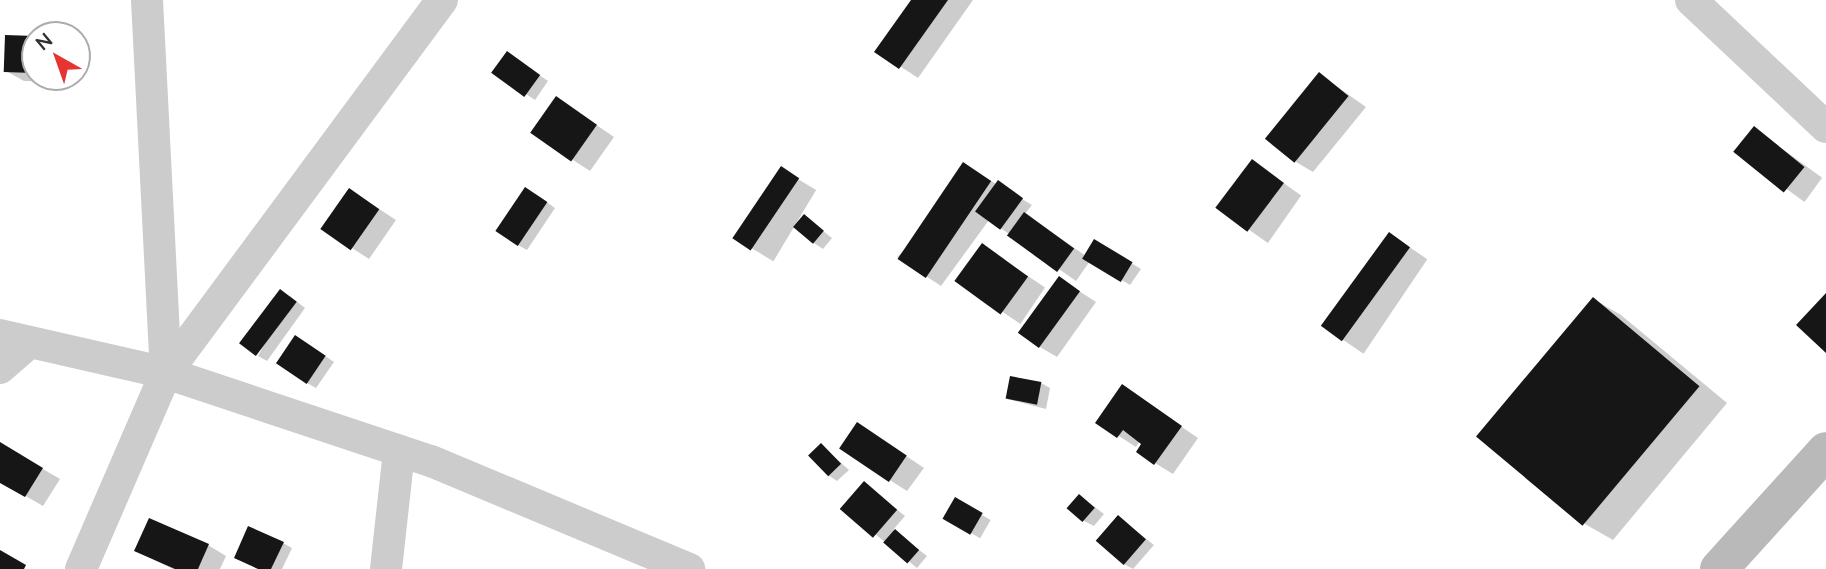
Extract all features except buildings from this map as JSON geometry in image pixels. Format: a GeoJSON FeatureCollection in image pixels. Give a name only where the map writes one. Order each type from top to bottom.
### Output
{"type":"FeatureCollection","features":[{"type":"Feature","properties":{"kind":"street"},"geometry":{"type":"LineString","coordinates":[[148,0],[166,373]]}},
{"type":"Feature","properties":{"kind":"street"},"geometry":{"type":"LineString","coordinates":[[81,569],[166,373],[442,0]]}},
{"type":"Feature","properties":{"kind":"street"},"geometry":{"type":"LineString","coordinates":[[1692,0],[1826,127]]}},
{"type":"Feature","properties":{"kind":"street"},"geometry":{"type":"LineString","coordinates":[[0,368],[14,340],[166,373],[399,451],[689,569]]}},
{"type":"Feature","properties":{"kind":"street"},"geometry":{"type":"LineString","coordinates":[[386,569],[399,451]]}},
{"type":"Feature","properties":{"kind":"street"},"geometry":{"type":"LineString","coordinates":[[1719,569],[1826,451]]}}]}
